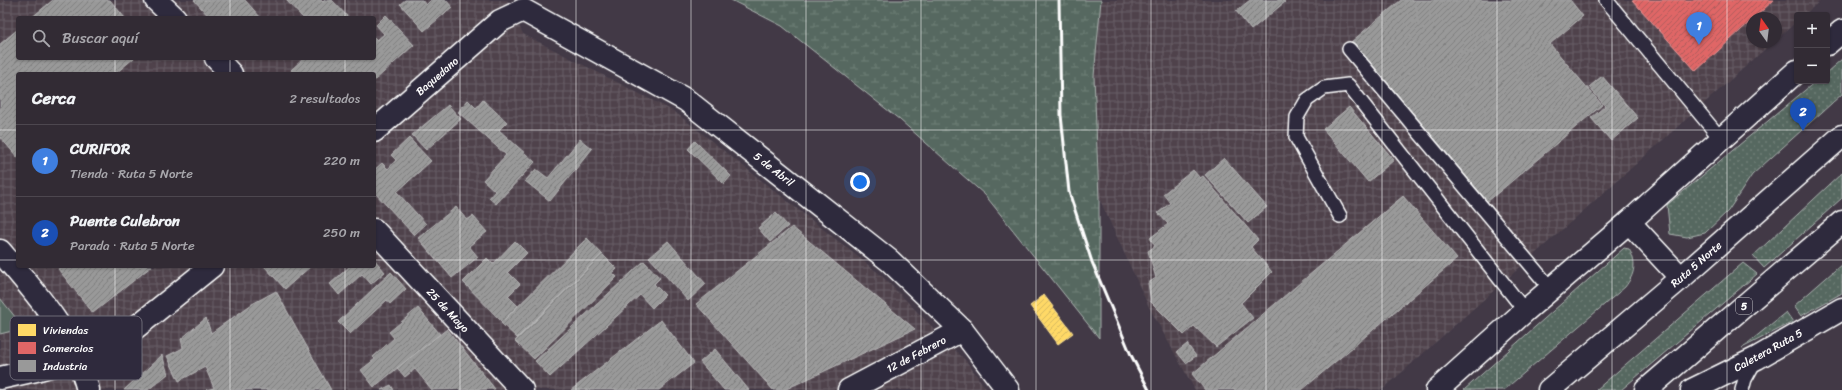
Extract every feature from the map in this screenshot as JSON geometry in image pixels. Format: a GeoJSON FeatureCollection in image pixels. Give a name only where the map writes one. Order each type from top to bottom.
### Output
{"type":"FeatureCollection","features":[{"type":"Feature","properties":{"kind":"main road"},"geometry":{"type":"LineString","coordinates":[[156,0],[173,16]]}},
{"type":"Feature","properties":{"kind":"main road","name":"5 de Abril"},"geometry":{"type":"LineString","coordinates":[[500,21],[523,10],[686,100],[890,260],[962,330],[1008,390]]}},
{"type":"Feature","properties":{"kind":"main road","name":"Baquedano"},"geometry":{"type":"LineString","coordinates":[[376,129],[500,21]]}},
{"type":"Feature","properties":{"kind":"main road"},"geometry":{"type":"LineString","coordinates":[[1830,41],[1842,31]]}},
{"type":"Feature","properties":{"kind":"main road"},"geometry":{"type":"LineString","coordinates":[[218,60],[229,72]]}},
{"type":"Feature","properties":{"kind":"main road"},"geometry":{"type":"LineString","coordinates":[[1437,390],[1525,311],[1629,222],[1794,74]]}},
{"type":"Feature","properties":{"kind":"main road","name":"Ruta 5 Norte"},"geometry":{"type":"LineString","coordinates":[[1548,390],[1681,278],[1842,136]]}},
{"type":"Feature","properties":{"kind":"main road"},"geometry":{"type":"LineString","coordinates":[[1629,222],[1681,278]]}},
{"type":"Feature","properties":{"kind":"main road","name":"5"},"geometry":{"type":"LineString","coordinates":[[1646,390],[1842,222]]}},
{"type":"Feature","properties":{"kind":"main road","name":"25 de Mayo"},"geometry":{"type":"LineString","coordinates":[[376,232],[522,390]]}},
{"type":"Feature","properties":{"kind":"main road"},"geometry":{"type":"LineString","coordinates":[[0,251],[53,316]]}},
{"type":"Feature","properties":{"kind":"main road"},"geometry":{"type":"LineString","coordinates":[[142,322],[210,268]]}},
{"type":"Feature","properties":{"kind":"main road","name":"Caletera Ruta 5"},"geometry":{"type":"LineString","coordinates":[[1695,390],[1757,358],[1842,309]]}},
{"type":"Feature","properties":{"kind":"main road","name":"12 de Febrero"},"geometry":{"type":"LineString","coordinates":[[849,390],[962,330]]}},
{"type":"Feature","properties":{"kind":"main road"},"geometry":{"type":"LineString","coordinates":[[0,378],[10,376]]}},
{"type":"Feature","properties":{"kind":"main road"},"geometry":{"type":"LineString","coordinates":[[85,380],[88,390]]}},
{"type":"Feature","properties":{"kind":"lane"},"geometry":{"type":"LineString","coordinates":[[1606,0],[1721,139]]}},
{"type":"Feature","properties":{"kind":"lane"},"geometry":{"type":"LineString","coordinates":[[1349,49],[1551,289]]}},
{"type":"Feature","properties":{"kind":"lane"},"geometry":{"type":"LineString","coordinates":[[1340,216],[1296,137],[1297,117],[1308,100],[1324,88],[1348,85],[1525,311]]}},
{"type":"Feature","properties":{"kind":"lane"},"geometry":{"type":"LineString","coordinates":[[1742,390],[1745,379],[1757,358]]}},
{"type":"Feature","properties":{"kind":"shaded area"},"geometry":{"type":"Polygon","coordinates":[[[0,0],[507,0],[523,34],[675,112],[881,275],[967,362],[987,390],[0,390],[0,0]]]}},
{"type":"Feature","properties":{"kind":"shaded area"},"geometry":{"type":"Polygon","coordinates":[[[1101,0],[1821,0],[1807,12],[1794,12],[1794,24],[1782,35],[1782,12],[1746,12],[1746,48],[1766,48],[1382,390],[1195,390],[1149,307],[1099,198],[1094,76],[1101,0]]]}},
{"type":"Feature","properties":{"kind":"green space"},"geometry":{"type":"Polygon","coordinates":[[[731,0],[1101,0],[1094,76],[1099,198],[1099,338],[985,195],[900,120],[782,26],[731,0]]]}},
{"type":"Feature","properties":{"kind":"green space"},"geometry":{"type":"Polygon","coordinates":[[[1842,59],[1842,94],[1752,175],[1728,211],[1705,233],[1687,237],[1670,234],[1667,205],[1812,84],[1830,84],[1830,69],[1842,59]]]}},
{"type":"Feature","properties":{"kind":"green space"},"geometry":{"type":"Polygon","coordinates":[[[1842,173],[1842,198],[1764,268],[1753,256],[1842,173]]]}},
{"type":"Feature","properties":{"kind":"green space"},"geometry":{"type":"Polygon","coordinates":[[[1624,248],[1629,249],[1632,254],[1634,264],[1633,273],[1625,287],[1504,390],[1464,390],[1624,248]]]}},
{"type":"Feature","properties":{"kind":"green space"},"geometry":{"type":"Polygon","coordinates":[[[1743,263],[1757,274],[1621,390],[1596,390],[1743,263]]]}},
{"type":"Feature","properties":{"kind":"green space"},"geometry":{"type":"Polygon","coordinates":[[[1842,264],[1842,293],[1801,316],[1794,306],[1842,264]]]}},
{"type":"Feature","properties":{"kind":"green space"},"geometry":{"type":"Polygon","coordinates":[[[0,298],[14,316],[10,316],[10,332],[0,334],[0,298]]]}},
{"type":"Feature","properties":{"kind":"green space"},"geometry":{"type":"Polygon","coordinates":[[[1786,312],[1793,322],[1742,348],[1786,312]]]}},
{"type":"Feature","properties":{"kind":"building: Viviendas"},"geometry":{"type":"Polygon","coordinates":[[[1044,295],[1073,333],[1058,344],[1030,306],[1044,295]]]}},
{"type":"Feature","properties":{"kind":"building: Comercios"},"geometry":{"type":"Polygon","coordinates":[[[1632,0],[1774,0],[1761,12],[1746,12],[1746,25],[1696,71],[1632,0]]]}},
{"type":"Feature","properties":{"kind":"building: Industria"},"geometry":{"type":"Polygon","coordinates":[[[53,0],[110,0],[123,16],[33,16],[53,0]]]}},
{"type":"Feature","properties":{"kind":"building: Industria"},"geometry":{"type":"Polygon","coordinates":[[[194,0],[245,0],[259,16],[208,16],[194,0]]]}},
{"type":"Feature","properties":{"kind":"building: Industria"},"geometry":{"type":"Polygon","coordinates":[[[286,0],[321,0],[323,2],[325,0],[332,0],[347,16],[301,16],[286,0]]]}},
{"type":"Feature","properties":{"kind":"building: Industria"},"geometry":{"type":"Polygon","coordinates":[[[405,0],[422,0],[426,5],[431,0],[446,0],[452,7],[424,31],[400,4],[405,0]]]}},
{"type":"Feature","properties":{"kind":"building: Industria"},"geometry":{"type":"Polygon","coordinates":[[[1250,0],[1283,0],[1285,2],[1251,30],[1236,11],[1250,0]]]}},
{"type":"Feature","properties":{"kind":"building: Industria"},"geometry":{"type":"Polygon","coordinates":[[[1401,0],[1570,0],[1583,16],[1550,44],[1602,105],[1487,202],[1351,42],[1401,0]]]}},
{"type":"Feature","properties":{"kind":"building: Industria"},"geometry":{"type":"Polygon","coordinates":[[[386,15],[414,45],[376,79],[376,72],[292,72],[291,70],[302,60],[376,60],[376,39],[377,40],[384,34],[376,25],[386,15]]]}},
{"type":"Feature","properties":{"kind":"building: Industria"},"geometry":{"type":"Polygon","coordinates":[[[16,31],[16,60],[132,60],[117,72],[16,72],[16,156],[0,137],[0,44],[16,31]]]}},
{"type":"Feature","properties":{"kind":"building: Industria"},"geometry":{"type":"Polygon","coordinates":[[[1602,76],[1638,118],[1611,141],[1591,118],[1605,106],[1589,87],[1602,76]]]}},
{"type":"Feature","properties":{"kind":"building: Industria"},"geometry":{"type":"Polygon","coordinates":[[[468,100],[476,108],[483,100],[507,122],[499,130],[535,162],[496,204],[489,198],[495,191],[483,180],[506,155],[458,112],[468,100]]]}},
{"type":"Feature","properties":{"kind":"building: Industria"},"geometry":{"type":"Polygon","coordinates":[[[448,105],[461,119],[426,150],[412,135],[448,105]]]}},
{"type":"Feature","properties":{"kind":"building: Industria"},"geometry":{"type":"Polygon","coordinates":[[[1349,107],[1394,160],[1368,182],[1323,129],[1349,107]]]}},
{"type":"Feature","properties":{"kind":"building: Industria"},"geometry":{"type":"Polygon","coordinates":[[[409,138],[431,161],[397,192],[426,224],[414,235],[376,194],[376,168],[382,163],[388,169],[396,160],[391,155],[409,138]]]}},
{"type":"Feature","properties":{"kind":"building: Industria"},"geometry":{"type":"Polygon","coordinates":[[[580,139],[592,149],[550,201],[525,181],[536,169],[548,178],[580,139]]]}},
{"type":"Feature","properties":{"kind":"building: Industria"},"geometry":{"type":"Polygon","coordinates":[[[695,141],[731,176],[724,184],[688,149],[695,141]]]}},
{"type":"Feature","properties":{"kind":"building: Industria"},"geometry":{"type":"Polygon","coordinates":[[[1224,158],[1267,207],[1248,223],[1205,175],[1224,158]]]}},
{"type":"Feature","properties":{"kind":"building: Industria"},"geometry":{"type":"Polygon","coordinates":[[[1193,170],[1200,178],[1203,176],[1258,240],[1251,247],[1272,272],[1241,303],[1253,318],[1216,347],[1194,326],[1184,335],[1151,302],[1148,283],[1156,278],[1148,251],[1155,246],[1150,238],[1168,224],[1158,213],[1170,203],[1163,194],[1193,170]]]}},
{"type":"Feature","properties":{"kind":"building: Industria"},"geometry":{"type":"Polygon","coordinates":[[[1403,196],[1457,259],[1302,390],[1205,390],[1192,374],[1403,196]]]}},
{"type":"Feature","properties":{"kind":"building: Industria"},"geometry":{"type":"Polygon","coordinates":[[[456,207],[467,220],[473,216],[487,232],[469,246],[478,257],[452,278],[418,238],[456,207]]]}},
{"type":"Feature","properties":{"kind":"building: Industria"},"geometry":{"type":"Polygon","coordinates":[[[776,213],[788,226],[770,242],[758,228],[776,213]]]}},
{"type":"Feature","properties":{"kind":"building: Industria"},"geometry":{"type":"Polygon","coordinates":[[[792,227],[915,329],[784,390],[773,390],[696,304],[792,227]]]}},
{"type":"Feature","properties":{"kind":"building: Industria"},"geometry":{"type":"Polygon","coordinates":[[[587,238],[602,254],[517,338],[501,323],[587,238]]]}},
{"type":"Feature","properties":{"kind":"building: Industria"},"geometry":{"type":"Polygon","coordinates":[[[515,241],[527,253],[508,272],[520,284],[508,296],[518,306],[502,322],[463,282],[487,258],[493,264],[515,241]]]}},
{"type":"Feature","properties":{"kind":"building: Industria"},"geometry":{"type":"Polygon","coordinates":[[[668,241],[706,284],[688,301],[649,257],[668,241]]]}},
{"type":"Feature","properties":{"kind":"building: Industria"},"geometry":{"type":"Polygon","coordinates":[[[602,254],[617,269],[613,273],[617,277],[534,359],[515,341],[602,254]]]}},
{"type":"Feature","properties":{"kind":"building: Industria"},"geometry":{"type":"Polygon","coordinates":[[[376,261],[385,272],[371,284],[362,274],[339,295],[330,284],[348,268],[376,268],[376,261]]]}},
{"type":"Feature","properties":{"kind":"building: Industria"},"geometry":{"type":"Polygon","coordinates":[[[644,261],[660,278],[654,284],[665,295],[652,308],[640,295],[550,377],[535,361],[644,261]]]}},
{"type":"Feature","properties":{"kind":"building: Industria"},"geometry":{"type":"Polygon","coordinates":[[[59,268],[149,268],[93,313],[58,269],[59,268]]]}},
{"type":"Feature","properties":{"kind":"building: Industria"},"geometry":{"type":"Polygon","coordinates":[[[266,268],[309,268],[285,289],[266,268]]]}},
{"type":"Feature","properties":{"kind":"building: Industria"},"geometry":{"type":"Polygon","coordinates":[[[391,272],[406,289],[390,304],[387,300],[350,334],[338,322],[391,272]]]}},
{"type":"Feature","properties":{"kind":"building: Industria"},"geometry":{"type":"Polygon","coordinates":[[[276,291],[331,390],[206,390],[214,388],[205,367],[179,381],[167,356],[183,348],[181,339],[206,318],[211,333],[252,304],[276,291]]]}},
{"type":"Feature","properties":{"kind":"building: Industria"},"geometry":{"type":"Polygon","coordinates":[[[418,308],[440,334],[374,387],[361,370],[375,359],[373,357],[394,338],[389,332],[418,308]]]}},
{"type":"Feature","properties":{"kind":"building: Industria"},"geometry":{"type":"Polygon","coordinates":[[[661,320],[694,363],[659,390],[571,390],[661,320]]]}},
{"type":"Feature","properties":{"kind":"building: Industria"},"geometry":{"type":"Polygon","coordinates":[[[447,329],[495,389],[432,390],[415,369],[405,377],[397,368],[447,329]]]}},
{"type":"Feature","properties":{"kind":"building: Industria"},"geometry":{"type":"Polygon","coordinates":[[[1187,344],[1196,356],[1186,363],[1177,352],[1187,344]]]}},
{"type":"Feature","properties":{"kind":"building: Industria"},"geometry":{"type":"Polygon","coordinates":[[[715,349],[749,390],[724,390],[700,362],[715,349]]]}},
{"type":"Feature","properties":{"kind":"building: Industria"},"geometry":{"type":"Polygon","coordinates":[[[162,355],[168,374],[148,390],[124,390],[135,380],[142,380],[142,373],[162,355]]]}},
{"type":"Feature","properties":{"kind":"building: Industria"},"geometry":{"type":"Polygon","coordinates":[[[391,385],[394,390],[381,390],[391,385]]]}},
{"type":"Feature","properties":{"kind":"railway"},"geometry":{"type":"LineString","coordinates":[[1059,0],[1061,115],[1069,192],[1092,262],[1131,355],[1149,390]]}},
{"type":"Feature","properties":{"kind":"place","name":"CURIFOR"},"geometry":{"type":"Point","coordinates":[1699,45]}},
{"type":"Feature","properties":{"kind":"place","name":"Puente Culebron"},"geometry":{"type":"Point","coordinates":[1803,131]}}]}
